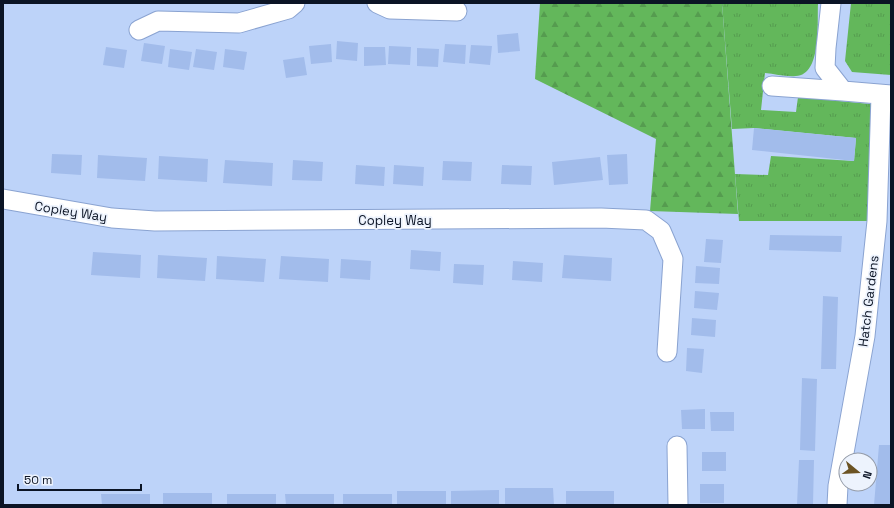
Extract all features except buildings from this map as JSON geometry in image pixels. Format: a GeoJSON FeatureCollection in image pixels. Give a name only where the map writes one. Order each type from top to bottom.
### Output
{"type":"FeatureCollection","features":[{"type":"Feature","properties":{"kind":"street"},"geometry":{"type":"LineString","coordinates":[[139,30],[158,21],[239,23],[288,9],[295,3]]}},
{"type":"Feature","properties":{"kind":"street"},"geometry":{"type":"LineString","coordinates":[[377,3],[390,9],[431,7],[457,11]]}},
{"type":"Feature","properties":{"kind":"street"},"geometry":{"type":"LineString","coordinates":[[831,3],[825,68],[843,91]]}},
{"type":"Feature","properties":{"kind":"street"},"geometry":{"type":"LineString","coordinates":[[772,86],[886,95]]}},
{"type":"Feature","properties":{"kind":"street","name":"Hatch Gardens"},"geometry":{"type":"LineString","coordinates":[[837,505],[838,486],[865,336],[878,221],[885,189],[886,95]]}},
{"type":"Feature","properties":{"kind":"street","name":"Copley Way"},"geometry":{"type":"LineString","coordinates":[[3,199],[112,218],[155,220],[601,218],[646,220],[661,231],[673,259],[667,352]]}},
{"type":"Feature","properties":{"kind":"street"},"geometry":{"type":"LineString","coordinates":[[677,446],[678,505]]}},
{"type":"Feature","properties":{"kind":"green space"},"geometry":{"type":"Polygon","coordinates":[[[540,3],[722,3],[738,214],[650,211],[656,139],[535,79],[540,3]]]}},
{"type":"Feature","properties":{"kind":"green space"},"geometry":{"type":"Polygon","coordinates":[[[722,3],[818,3],[816,46],[810,67],[804,73],[796,76],[765,73],[761,110],[796,112],[798,97],[880,105],[877,221],[739,221],[735,174],[768,175],[771,156],[854,161],[856,138],[754,128],[732,129],[722,3]]]}},
{"type":"Feature","properties":{"kind":"green space"},"geometry":{"type":"Polygon","coordinates":[[[851,3],[891,3],[891,75],[852,72],[845,61],[851,3]]]}}]}
